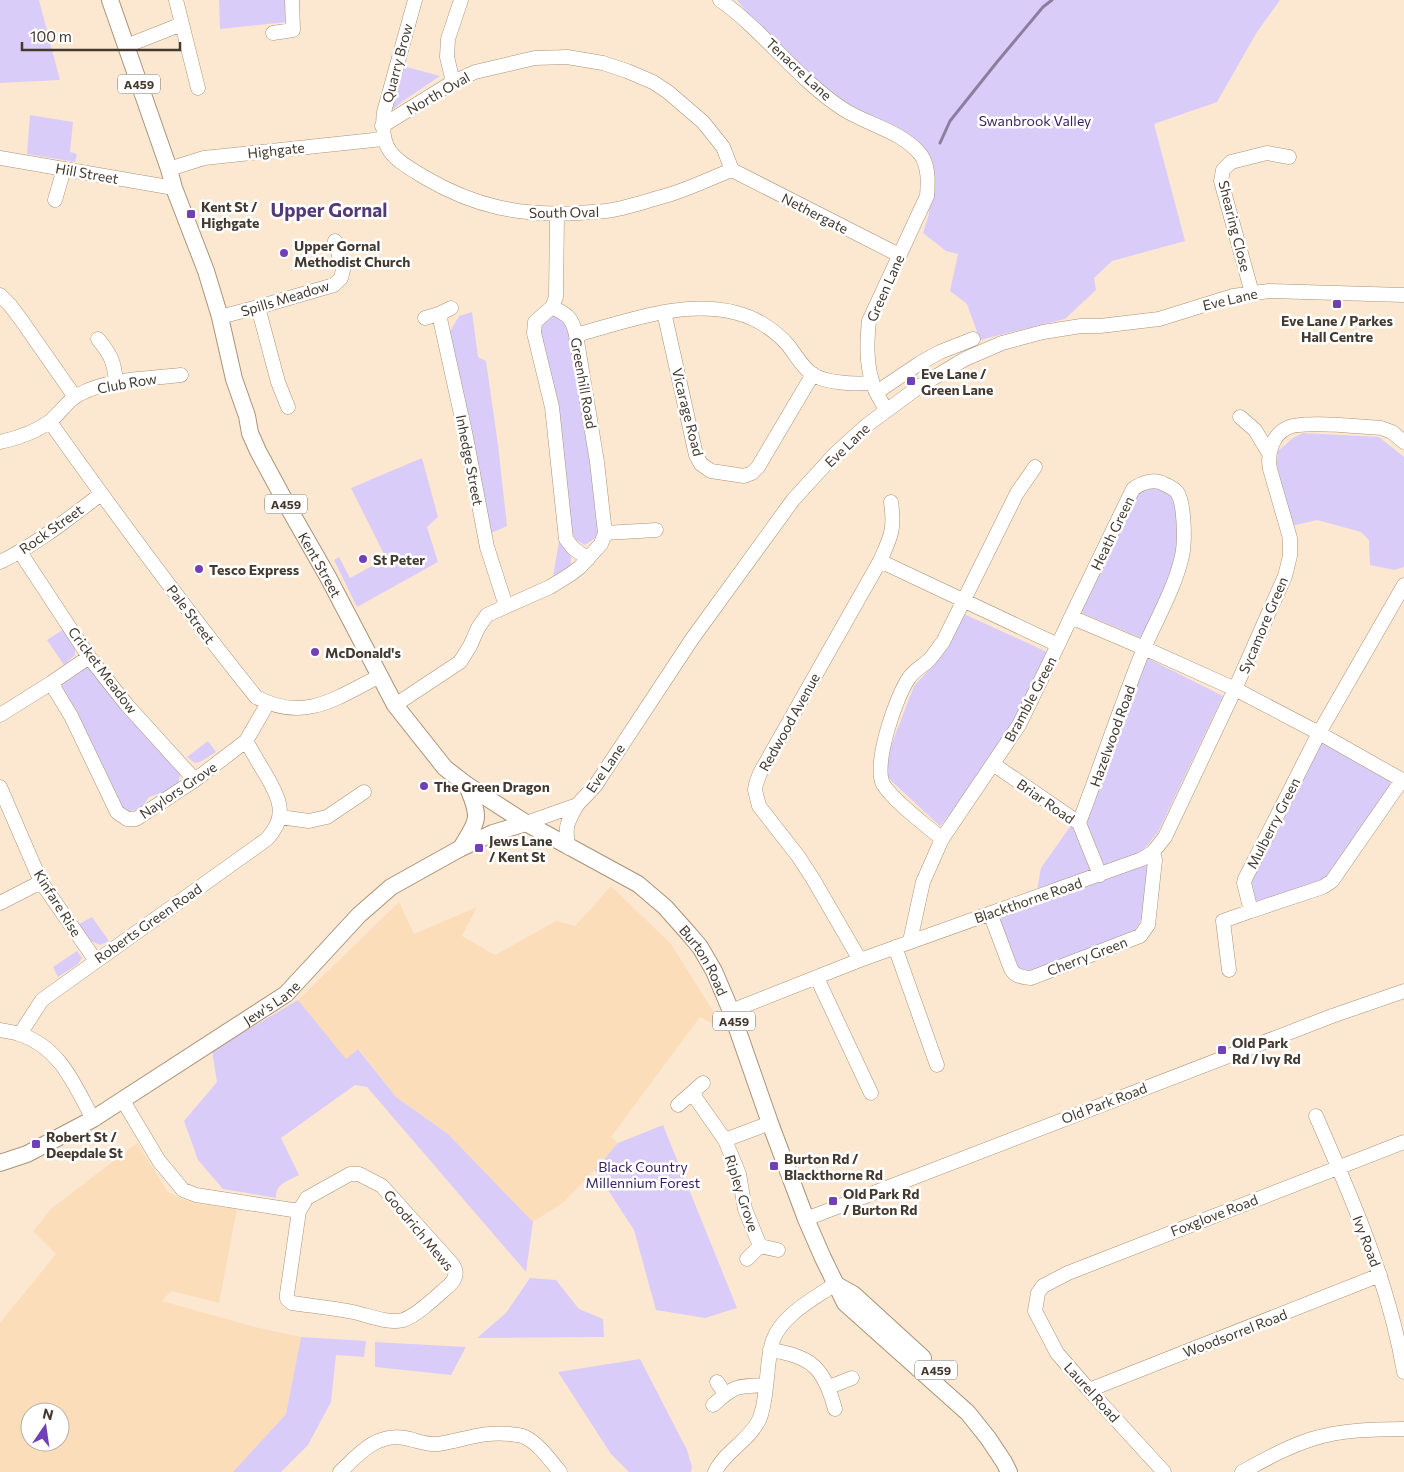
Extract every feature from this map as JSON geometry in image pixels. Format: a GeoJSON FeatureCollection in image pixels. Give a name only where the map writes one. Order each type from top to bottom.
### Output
{"type":"FeatureCollection","features":[{"type":"Feature","properties":{"kind":"main road","name":"A459"},"geometry":{"type":"LineString","coordinates":[[110,0],[169,169]]}},
{"type":"Feature","properties":{"kind":"main road","name":"Kent Street"},"geometry":{"type":"LineString","coordinates":[[169,169],[174,188],[206,271],[220,317],[234,379],[247,416],[250,433],[395,705],[445,768],[467,785],[526,823]]}},
{"type":"Feature","properties":{"kind":"main road"},"geometry":{"type":"LineString","coordinates":[[461,848],[473,827],[476,817],[467,785]]}},
{"type":"Feature","properties":{"kind":"main road","name":"Burton Road"},"geometry":{"type":"LineString","coordinates":[[526,823],[638,884],[665,907],[700,947],[714,971],[806,1219],[835,1284]]}},
{"type":"Feature","properties":{"kind":"main road","name":"Jew's Lane"},"geometry":{"type":"LineString","coordinates":[[0,1163],[27,1154],[93,1118],[286,994],[359,915],[391,887],[461,848],[493,833],[526,823]]}},
{"type":"Feature","properties":{"kind":"main road","name":"A459"},"geometry":{"type":"LineString","coordinates":[[835,1284],[845,1303],[968,1413],[988,1438],[1009,1472]]}},
{"type":"Feature","properties":{"kind":"main road","name":"A459"},"geometry":{"type":"LineString","coordinates":[[835,1284],[853,1294],[937,1370],[984,1420],[1019,1472]]}},
{"type":"Feature","properties":{"kind":"street"},"geometry":{"type":"LineString","coordinates":[[176,0],[198,88]]}},
{"type":"Feature","properties":{"kind":"street"},"geometry":{"type":"LineString","coordinates":[[273,33],[293,30],[292,0]]}},
{"type":"Feature","properties":{"kind":"street","name":"Quarry Brow"},"geometry":{"type":"LineString","coordinates":[[383,133],[384,112],[415,0]]}},
{"type":"Feature","properties":{"kind":"street"},"geometry":{"type":"LineString","coordinates":[[453,82],[447,57],[448,39],[461,0]]}},
{"type":"Feature","properties":{"kind":"street","name":"Tenacre Lane"},"geometry":{"type":"LineString","coordinates":[[722,0],[747,21],[813,85],[844,110],[900,138],[914,148],[922,157],[926,168]]}},
{"type":"Feature","properties":{"kind":"street"},"geometry":{"type":"LineString","coordinates":[[126,46],[182,24]]}},
{"type":"Feature","properties":{"kind":"street","name":"North Oval"},"geometry":{"type":"LineString","coordinates":[[383,133],[453,82],[475,72],[535,58],[567,57],[603,63],[628,71],[653,82],[668,92],[703,122],[723,148],[732,170]]}},
{"type":"Feature","properties":{"kind":"street","name":"Highgate"},"geometry":{"type":"LineString","coordinates":[[169,169],[204,158],[383,133]]}},
{"type":"Feature","properties":{"kind":"street","name":"South Oval"},"geometry":{"type":"LineString","coordinates":[[383,133],[387,147],[397,159],[436,184],[490,206],[545,214],[606,211],[663,197],[732,170]]}},
{"type":"Feature","properties":{"kind":"street","name":"Shearing Close"},"geometry":{"type":"LineString","coordinates":[[1252,293],[1221,181],[1223,170],[1231,162],[1267,153],[1289,157]]}},
{"type":"Feature","properties":{"kind":"street","name":"Hill Street"},"geometry":{"type":"LineString","coordinates":[[0,158],[174,188]]}},
{"type":"Feature","properties":{"kind":"street","name":"Green Lane"},"geometry":{"type":"LineString","coordinates":[[886,410],[874,387],[868,360],[866,341],[869,320],[927,196],[928,180],[926,168]]}},
{"type":"Feature","properties":{"kind":"street"},"geometry":{"type":"LineString","coordinates":[[54,200],[64,169]]}},
{"type":"Feature","properties":{"kind":"street","name":"Nethergate"},"geometry":{"type":"LineString","coordinates":[[732,170],[899,255]]}},
{"type":"Feature","properties":{"kind":"street"},"geometry":{"type":"LineString","coordinates":[[557,214],[556,297],[552,306],[535,322],[534,333],[552,407],[566,539],[573,548],[588,559]]}},
{"type":"Feature","properties":{"kind":"street","name":"Spills Meadow"},"geometry":{"type":"LineString","coordinates":[[220,317],[334,285],[341,278],[343,270],[335,241]]}},
{"type":"Feature","properties":{"kind":"street","name":"Eve Lane"},"geometry":{"type":"LineString","coordinates":[[526,823],[577,805],[595,786],[692,639],[783,512],[835,454],[867,425],[920,386],[965,359],[1002,343],[1043,332],[1081,326],[1100,326],[1159,319],[1233,296],[1270,291],[1404,295]]}},
{"type":"Feature","properties":{"kind":"street"},"geometry":{"type":"LineString","coordinates":[[0,295],[16,312],[75,397]]}},
{"type":"Feature","properties":{"kind":"street","name":"Greenhill Road"},"geometry":{"type":"LineString","coordinates":[[552,306],[572,320],[576,335],[598,462],[604,533]]}},
{"type":"Feature","properties":{"kind":"street"},"geometry":{"type":"LineString","coordinates":[[258,307],[278,382],[288,407]]}},
{"type":"Feature","properties":{"kind":"street"},"geometry":{"type":"LineString","coordinates":[[576,335],[664,312],[713,308],[738,313],[760,322],[776,333],[789,346],[800,363],[819,378],[864,383],[874,387],[940,352],[973,339]]}},
{"type":"Feature","properties":{"kind":"street","name":"Inhedge Street"},"geometry":{"type":"LineString","coordinates":[[425,318],[445,311],[487,547],[506,606]]}},
{"type":"Feature","properties":{"kind":"street","name":"Vicarage Road"},"geometry":{"type":"LineString","coordinates":[[664,312],[696,455],[701,464],[711,471],[744,476],[752,473],[758,467],[812,374]]}},
{"type":"Feature","properties":{"kind":"street"},"geometry":{"type":"LineString","coordinates":[[98,339],[109,352],[114,365],[116,382]]}},
{"type":"Feature","properties":{"kind":"street","name":"Club Row"},"geometry":{"type":"LineString","coordinates":[[0,442],[26,435],[50,422],[75,397],[96,388],[116,382],[181,375]]}},
{"type":"Feature","properties":{"kind":"street"},"geometry":{"type":"LineString","coordinates":[[1240,417],[1255,430],[1269,452]]}},
{"type":"Feature","properties":{"kind":"street","name":"Pale Street"},"geometry":{"type":"LineString","coordinates":[[50,422],[200,627],[256,697],[268,703],[289,709],[309,708],[327,703],[380,676]]}},
{"type":"Feature","properties":{"kind":"street"},"geometry":{"type":"LineString","coordinates":[[1255,430],[1285,428],[1305,424],[1380,428],[1392,432],[1404,442]]}},
{"type":"Feature","properties":{"kind":"street"},"geometry":{"type":"LineString","coordinates":[[1269,452],[1285,428]]}},
{"type":"Feature","properties":{"kind":"street","name":"Sycamore Green"},"geometry":{"type":"LineString","coordinates":[[1269,452],[1270,469],[1290,538],[1290,556],[1285,576],[1235,689],[1319,732]]}},
{"type":"Feature","properties":{"kind":"street"},"geometry":{"type":"LineString","coordinates":[[942,838],[890,793],[882,782],[880,763],[887,731],[909,677],[930,659],[943,642],[1017,492],[1034,467]]}},
{"type":"Feature","properties":{"kind":"street","name":"Heath Green"},"geometry":{"type":"LineString","coordinates":[[1071,618],[1133,489],[1140,484],[1161,482],[1177,493],[1181,503],[1184,535],[1182,555],[1178,573],[1144,648]]}},
{"type":"Feature","properties":{"kind":"street","name":"Rock Street"},"geometry":{"type":"LineString","coordinates":[[0,562],[48,535],[101,494]]}},
{"type":"Feature","properties":{"kind":"street","name":"Redwood Avenue"},"geometry":{"type":"LineString","coordinates":[[860,960],[798,856],[759,806],[755,790],[760,774],[880,561],[891,537],[894,520],[891,502]]}},
{"type":"Feature","properties":{"kind":"street"},"geometry":{"type":"LineString","coordinates":[[395,705],[460,662],[486,615],[564,579],[588,559],[601,544],[604,533],[656,530]]}},
{"type":"Feature","properties":{"kind":"street","name":"Cricket Meadow"},"geometry":{"type":"LineString","coordinates":[[20,552],[90,657],[126,704],[195,780]]}},
{"type":"Feature","properties":{"kind":"street","name":"Bramble Green"},"geometry":{"type":"LineString","coordinates":[[880,561],[1058,645],[1019,725],[942,838],[923,882],[910,941]]}},
{"type":"Feature","properties":{"kind":"street"},"geometry":{"type":"LineString","coordinates":[[1229,970],[1223,921],[1323,887],[1332,881],[1403,780],[1319,732],[1404,585]]}},
{"type":"Feature","properties":{"kind":"street"},"geometry":{"type":"LineString","coordinates":[[1058,645],[1071,618],[1235,689]]}},
{"type":"Feature","properties":{"kind":"street","name":"Hazelwood Road"},"geometry":{"type":"LineString","coordinates":[[1079,823],[1144,648]]}},
{"type":"Feature","properties":{"kind":"street"},"geometry":{"type":"LineString","coordinates":[[0,715],[90,657]]}},
{"type":"Feature","properties":{"kind":"street","name":"Naylors Grove"},"geometry":{"type":"LineString","coordinates":[[51,683],[71,716],[117,812],[127,820],[136,819],[195,780],[246,741],[268,703]]}},
{"type":"Feature","properties":{"kind":"street","name":"Blackthorne Road"},"geometry":{"type":"LineString","coordinates":[[730,1011],[910,941],[1142,859],[1153,852],[1165,837],[1235,689]]}},
{"type":"Feature","properties":{"kind":"street","name":"Mulberry Green"},"geometry":{"type":"LineString","coordinates":[[1251,912],[1244,884],[1245,879],[1319,732]]}},
{"type":"Feature","properties":{"kind":"street"},"geometry":{"type":"LineString","coordinates":[[246,741],[277,794],[280,817],[309,821],[327,817],[364,792]]}},
{"type":"Feature","properties":{"kind":"street","name":"Briar Road"},"geometry":{"type":"LineString","coordinates":[[993,764],[1079,823],[1100,874]]}},
{"type":"Feature","properties":{"kind":"street","name":"Kinfare Rise"},"geometry":{"type":"LineString","coordinates":[[0,787],[41,882],[96,961]]}},
{"type":"Feature","properties":{"kind":"street"},"geometry":{"type":"LineString","coordinates":[[569,848],[566,836],[567,824],[577,805]]}},
{"type":"Feature","properties":{"kind":"street","name":"Roberts Green Road"},"geometry":{"type":"LineString","coordinates":[[20,1034],[42,1000],[267,839],[275,829],[280,817]]}},
{"type":"Feature","properties":{"kind":"street","name":"Cherry Green"},"geometry":{"type":"LineString","coordinates":[[990,913],[1010,969],[1014,974],[1031,978],[1140,936],[1148,925],[1155,860],[1153,852]]}},
{"type":"Feature","properties":{"kind":"street"},"geometry":{"type":"LineString","coordinates":[[0,903],[41,882]]}},
{"type":"Feature","properties":{"kind":"street"},"geometry":{"type":"LineString","coordinates":[[895,947],[937,1065]]}},
{"type":"Feature","properties":{"kind":"street"},"geometry":{"type":"LineString","coordinates":[[817,978],[871,1093]]}},
{"type":"Feature","properties":{"kind":"street","name":"Old Park Road"},"geometry":{"type":"LineString","coordinates":[[806,1219],[1332,1016],[1404,992]]}},
{"type":"Feature","properties":{"kind":"street"},"geometry":{"type":"LineString","coordinates":[[0,1030],[20,1034],[43,1046],[63,1065],[93,1118]]}},
{"type":"Feature","properties":{"kind":"street"},"geometry":{"type":"LineString","coordinates":[[678,1106],[703,1083]]}},
{"type":"Feature","properties":{"kind":"street","name":"Ripley Grove"},"geometry":{"type":"LineString","coordinates":[[692,1093],[725,1140],[739,1174],[745,1208],[760,1246]]}},
{"type":"Feature","properties":{"kind":"street"},"geometry":{"type":"LineString","coordinates":[[122,1099],[159,1161],[183,1190],[196,1195],[298,1211]]}},
{"type":"Feature","properties":{"kind":"street","name":"Ivy Road"},"geometry":{"type":"LineString","coordinates":[[1316,1116],[1339,1168],[1380,1276],[1400,1346],[1404,1372]]}},
{"type":"Feature","properties":{"kind":"street","name":"Ripley Grove"},"geometry":{"type":"LineString","coordinates":[[725,1140],[770,1123]]}},
{"type":"Feature","properties":{"kind":"street","name":"Foxglove Road"},"geometry":{"type":"LineString","coordinates":[[1035,1303],[1038,1293],[1043,1286],[1068,1273],[1404,1142]]}},
{"type":"Feature","properties":{"kind":"street","name":"Goodrich Mews"},"geometry":{"type":"LineString","coordinates":[[350,1174],[359,1174],[382,1186],[453,1265],[456,1270],[455,1277],[448,1287],[411,1317],[401,1320],[392,1321],[353,1312],[292,1303],[287,1299],[286,1294],[298,1211],[307,1198],[340,1178],[350,1174]]}},
{"type":"Feature","properties":{"kind":"street","name":"Ripley Grove"},"geometry":{"type":"LineString","coordinates":[[760,1246],[778,1250]]}},
{"type":"Feature","properties":{"kind":"street","name":"Ripley Grove"},"geometry":{"type":"LineString","coordinates":[[748,1259],[760,1246]]}},
{"type":"Feature","properties":{"kind":"street","name":"Woodsorrel Road"},"geometry":{"type":"LineString","coordinates":[[1089,1390],[1380,1276]]}},
{"type":"Feature","properties":{"kind":"street"},"geometry":{"type":"LineString","coordinates":[[715,1472],[720,1462],[747,1438],[760,1417],[764,1402],[770,1350],[778,1331],[791,1315],[835,1284]]}},
{"type":"Feature","properties":{"kind":"street","name":"Laurel Road"},"geometry":{"type":"LineString","coordinates":[[1035,1303],[1035,1311],[1057,1353],[1164,1472]]}},
{"type":"Feature","properties":{"kind":"street"},"geometry":{"type":"LineString","coordinates":[[770,1350],[785,1352],[808,1360],[829,1387],[835,1409]]}},
{"type":"Feature","properties":{"kind":"street"},"geometry":{"type":"LineString","coordinates":[[829,1387],[852,1378]]}},
{"type":"Feature","properties":{"kind":"street"},"geometry":{"type":"LineString","coordinates":[[717,1382],[725,1394]]}},
{"type":"Feature","properties":{"kind":"street"},"geometry":{"type":"LineString","coordinates":[[713,1405],[738,1386],[766,1384]]}},
{"type":"Feature","properties":{"kind":"street"},"geometry":{"type":"LineString","coordinates":[[1242,1472],[1280,1451],[1312,1439],[1374,1429],[1404,1429]]}},
{"type":"Feature","properties":{"kind":"street"},"geometry":{"type":"LineString","coordinates":[[340,1472],[367,1446],[385,1438],[404,1438],[434,1444],[490,1434],[524,1436],[535,1444],[560,1472]]}},
{"type":"Feature","properties":{"kind":"shaded area"},"geometry":{"type":"Polygon","coordinates":[[[611,886],[671,944],[725,1030],[700,1017],[611,1137],[618,1143],[564,1202],[533,1222],[448,1134],[396,1097],[359,1049],[346,1060],[298,1000],[399,902],[414,934],[477,907],[462,936],[495,955],[556,921],[575,926],[611,886]]]}},
{"type":"Feature","properties":{"kind":"shaded area"},"geometry":{"type":"Polygon","coordinates":[[[137,1143],[168,1192],[198,1204],[237,1209],[219,1303],[171,1291],[162,1301],[255,1327],[301,1337],[286,1414],[233,1472],[0,1472],[0,1323],[56,1254],[33,1231],[52,1208],[137,1143]]]}},
{"type":"Feature","properties":{"kind":"green space"},"geometry":{"type":"Polygon","coordinates":[[[0,0],[39,0],[60,80],[0,83],[0,0]]]}},
{"type":"Feature","properties":{"kind":"green space"},"geometry":{"type":"Polygon","coordinates":[[[219,0],[286,0],[287,22],[220,29],[219,0]]]}},
{"type":"Feature","properties":{"kind":"green space","name":"Swanbrook Valley"},"geometry":{"type":"Polygon","coordinates":[[[737,0],[1280,0],[1257,32],[1217,102],[1154,124],[1185,241],[1112,261],[1094,278],[1096,290],[1065,319],[980,340],[967,304],[950,291],[958,254],[946,251],[923,233],[929,214],[927,196],[914,148],[844,109],[782,55],[771,35],[750,16],[737,0]]]}},
{"type":"Feature","properties":{"kind":"green space"},"geometry":{"type":"Polygon","coordinates":[[[403,66],[440,76],[394,109],[391,108],[403,66]]]}},
{"type":"Feature","properties":{"kind":"green space"},"geometry":{"type":"Polygon","coordinates":[[[30,115],[73,122],[70,152],[77,154],[75,162],[27,154],[30,115]]]}},
{"type":"Feature","properties":{"kind":"green space"},"geometry":{"type":"Polygon","coordinates":[[[472,312],[478,357],[486,361],[507,526],[489,534],[448,335],[459,316],[472,312]]]}},
{"type":"Feature","properties":{"kind":"green space"},"geometry":{"type":"Polygon","coordinates":[[[551,315],[561,317],[569,326],[595,480],[599,536],[585,545],[576,540],[570,529],[557,405],[541,336],[541,325],[551,315]]]}},
{"type":"Feature","properties":{"kind":"green space"},"geometry":{"type":"Polygon","coordinates":[[[1303,433],[1379,437],[1404,457],[1404,567],[1394,570],[1370,565],[1369,540],[1361,532],[1317,520],[1292,526],[1276,468],[1278,451],[1293,438],[1303,433]]]}},
{"type":"Feature","properties":{"kind":"green space"},"geometry":{"type":"Polygon","coordinates":[[[422,458],[438,517],[427,527],[438,562],[357,607],[334,560],[339,557],[350,578],[381,561],[385,568],[390,566],[351,488],[422,458]]]}},
{"type":"Feature","properties":{"kind":"green space"},"geometry":{"type":"Polygon","coordinates":[[[1159,486],[1172,493],[1177,507],[1179,550],[1174,571],[1141,638],[1082,613],[1082,605],[1137,492],[1159,486]]]}},
{"type":"Feature","properties":{"kind":"green space"},"geometry":{"type":"Polygon","coordinates":[[[559,541],[571,556],[571,565],[553,577],[559,541]]]}},
{"type":"Feature","properties":{"kind":"green space"},"geometry":{"type":"Polygon","coordinates":[[[964,614],[1047,652],[1012,726],[966,795],[940,826],[886,776],[889,751],[914,686],[940,658],[964,614]]]}},
{"type":"Feature","properties":{"kind":"green space"},"geometry":{"type":"Polygon","coordinates":[[[64,629],[75,646],[75,655],[64,665],[47,640],[64,629]]]}},
{"type":"Feature","properties":{"kind":"green space"},"geometry":{"type":"Polygon","coordinates":[[[1145,657],[1223,696],[1158,832],[1140,854],[1102,868],[1085,823],[1145,657]]]}},
{"type":"Feature","properties":{"kind":"green space"},"geometry":{"type":"Polygon","coordinates":[[[86,666],[92,668],[180,775],[178,784],[164,792],[149,797],[143,806],[138,809],[128,812],[120,806],[61,684],[86,666]]]}},
{"type":"Feature","properties":{"kind":"green space"},"geometry":{"type":"Polygon","coordinates":[[[208,741],[216,752],[195,763],[187,757],[208,741]]]}},
{"type":"Feature","properties":{"kind":"green space"},"geometry":{"type":"Polygon","coordinates":[[[1327,743],[1390,780],[1389,790],[1323,881],[1256,903],[1249,885],[1319,745],[1327,743]]]}},
{"type":"Feature","properties":{"kind":"green space"},"geometry":{"type":"Polygon","coordinates":[[[1072,824],[1091,862],[1090,871],[1037,890],[1041,868],[1072,824]]]}},
{"type":"Feature","properties":{"kind":"green space"},"geometry":{"type":"Polygon","coordinates":[[[1146,864],[1150,876],[1143,917],[1133,933],[1028,973],[1015,967],[997,923],[1005,913],[1146,864]]]}},
{"type":"Feature","properties":{"kind":"green space"},"geometry":{"type":"Polygon","coordinates":[[[92,917],[109,941],[100,945],[89,940],[79,924],[92,917]]]}},
{"type":"Feature","properties":{"kind":"green space"},"geometry":{"type":"Polygon","coordinates":[[[77,951],[82,958],[78,964],[58,977],[53,967],[77,951]]]}},
{"type":"Feature","properties":{"kind":"green space"},"geometry":{"type":"Polygon","coordinates":[[[298,1000],[346,1059],[358,1049],[396,1097],[448,1134],[533,1222],[526,1272],[367,1087],[355,1085],[281,1138],[299,1175],[280,1186],[276,1193],[276,1198],[223,1189],[198,1160],[184,1121],[217,1082],[212,1051],[298,1000]]]}},
{"type":"Feature","properties":{"kind":"green space","name":"Black Country Millennium Forest"},"geometry":{"type":"Polygon","coordinates":[[[663,1125],[737,1308],[705,1318],[656,1310],[634,1230],[595,1170],[618,1143],[663,1125]]]}},
{"type":"Feature","properties":{"kind":"green space"},"geometry":{"type":"Polygon","coordinates":[[[530,1278],[556,1280],[579,1309],[603,1319],[604,1337],[477,1338],[506,1313],[530,1278]]]}},
{"type":"Feature","properties":{"kind":"green space"},"geometry":{"type":"Polygon","coordinates":[[[301,1337],[366,1341],[364,1357],[336,1355],[331,1402],[308,1445],[281,1472],[233,1472],[286,1414],[301,1337]]]}},
{"type":"Feature","properties":{"kind":"green space"},"geometry":{"type":"Polygon","coordinates":[[[375,1342],[466,1347],[451,1375],[375,1367],[375,1342]]]}},
{"type":"Feature","properties":{"kind":"green space"},"geometry":{"type":"Polygon","coordinates":[[[640,1359],[687,1450],[692,1467],[691,1472],[629,1472],[611,1454],[558,1372],[640,1359]]]}},
{"type":"Feature","properties":{"kind":"waterway"},"geometry":{"type":"LineString","coordinates":[[940,143],[950,121],[1043,7],[1052,0]]}},
{"type":"Feature","properties":{"kind":"place","name":"Kent St / Highgate"},"geometry":{"type":"Point","coordinates":[191,214]}},
{"type":"Feature","properties":{"kind":"place","name":"Upper Gornal Methodist Church"},"geometry":{"type":"Point","coordinates":[284,253]}},
{"type":"Feature","properties":{"kind":"place","name":"Eve Lane / Parkes Hall Centre"},"geometry":{"type":"Point","coordinates":[1337,304]}},
{"type":"Feature","properties":{"kind":"place","name":"Eve Lane / Green Lane"},"geometry":{"type":"Point","coordinates":[911,381]}},
{"type":"Feature","properties":{"kind":"place","name":"St Peter"},"geometry":{"type":"Point","coordinates":[363,559]}},
{"type":"Feature","properties":{"kind":"place","name":"Tesco Express"},"geometry":{"type":"Point","coordinates":[199,569]}},
{"type":"Feature","properties":{"kind":"place","name":"McDonald's"},"geometry":{"type":"Point","coordinates":[315,652]}},
{"type":"Feature","properties":{"kind":"place","name":"The Green Dragon"},"geometry":{"type":"Point","coordinates":[424,786]}},
{"type":"Feature","properties":{"kind":"place","name":"Jews Lane / Kent St"},"geometry":{"type":"Point","coordinates":[479,848]}},
{"type":"Feature","properties":{"kind":"place","name":"Old Park Rd / Ivy Rd"},"geometry":{"type":"Point","coordinates":[1222,1050]}},
{"type":"Feature","properties":{"kind":"place","name":"Robert St / Deepdale St"},"geometry":{"type":"Point","coordinates":[36,1144]}},
{"type":"Feature","properties":{"kind":"place","name":"Burton Rd / Blackthorne Rd"},"geometry":{"type":"Point","coordinates":[774,1166]}},
{"type":"Feature","properties":{"kind":"place","name":"Old Park Rd / Burton Rd"},"geometry":{"type":"Point","coordinates":[833,1201]}},
{"type":"Feature","properties":{"kind":"district","name":"Upper Gornal"},"geometry":{"type":"Point","coordinates":[329,209]}}]}
